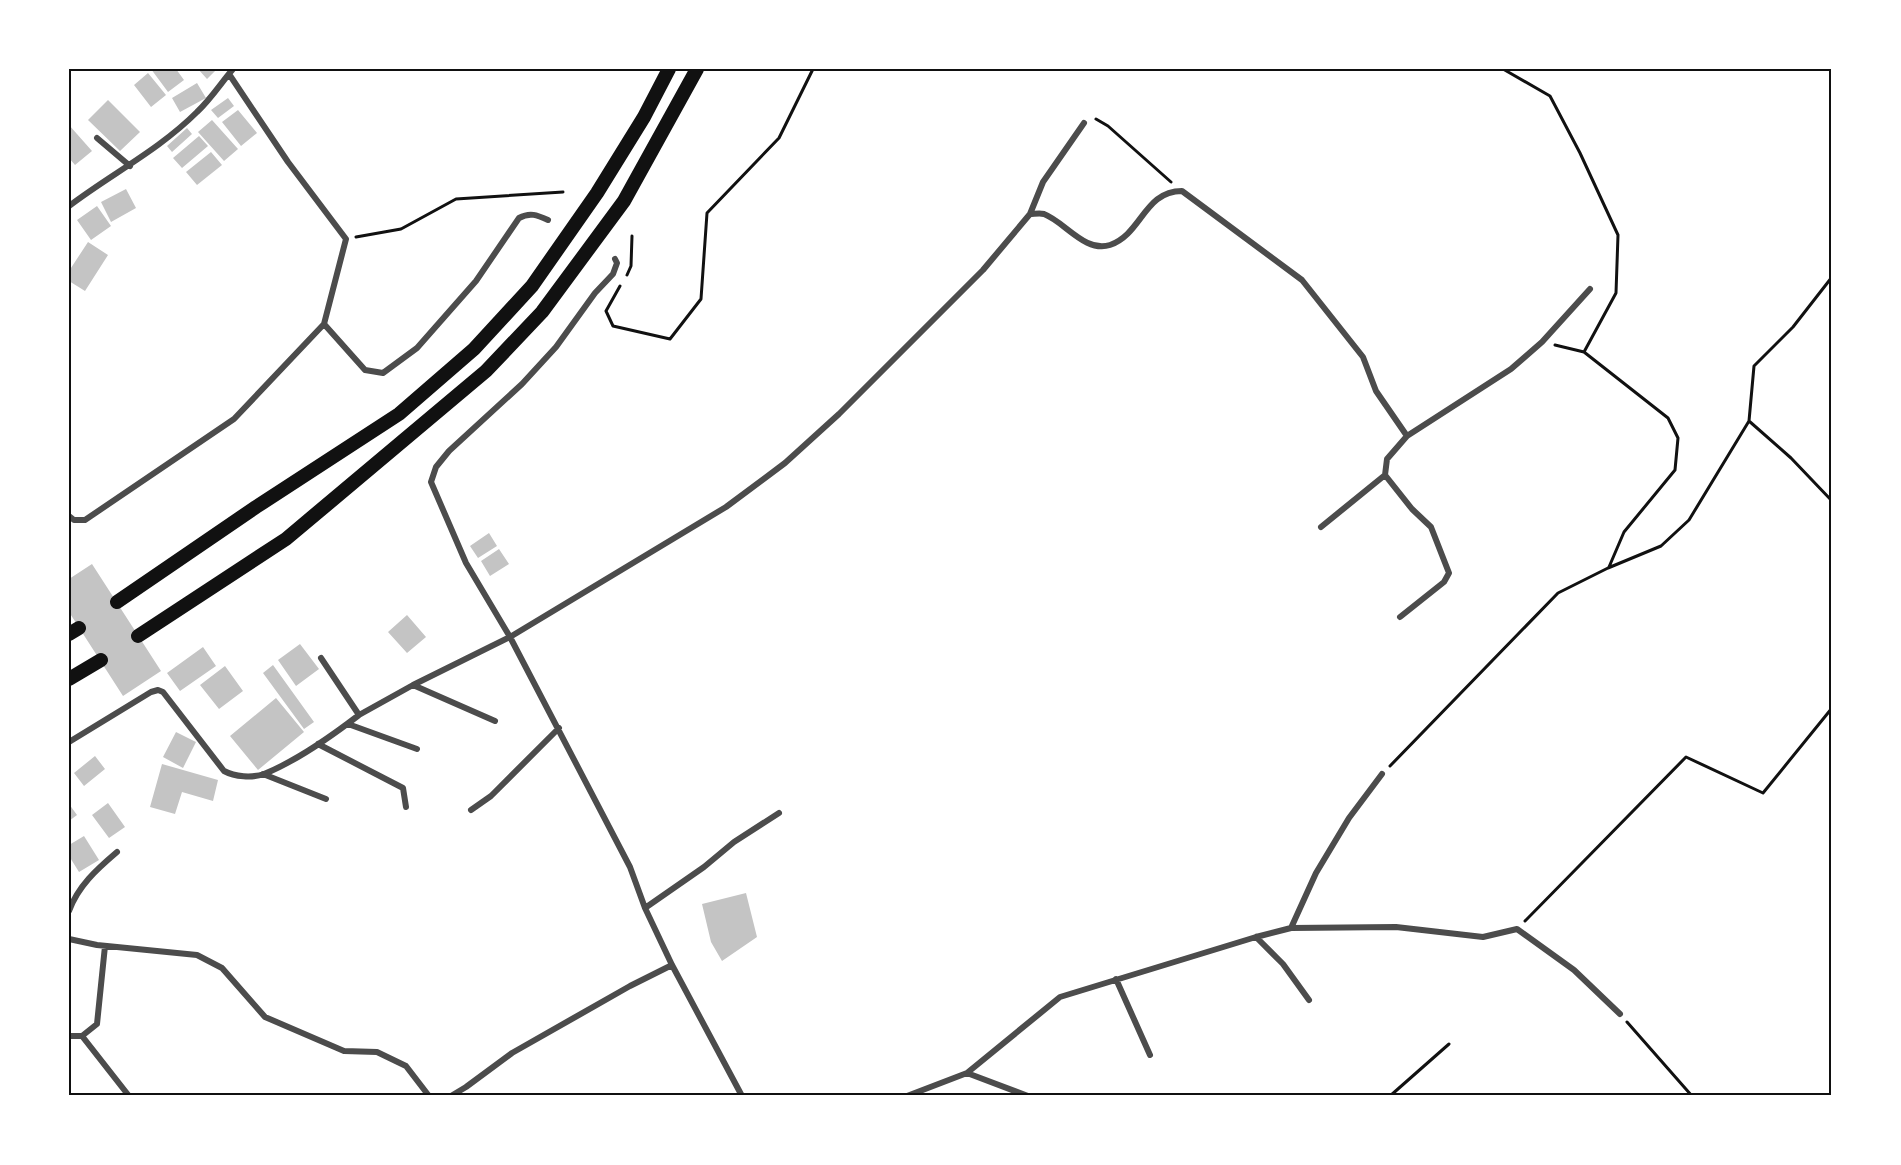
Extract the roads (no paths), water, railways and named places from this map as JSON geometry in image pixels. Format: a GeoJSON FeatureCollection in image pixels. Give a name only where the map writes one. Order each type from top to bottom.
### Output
{"type":"FeatureCollection","features":[{"type":"Feature","properties":{"kind":"highway"},"geometry":{"type":"LineString","coordinates":[[644,117],[659,69]]}},
{"type":"Feature","properties":{"kind":"highway"},"geometry":{"type":"LineString","coordinates":[[117,603],[256,507],[399,414],[474,349],[532,286],[597,193],[644,117],[669,69]]}},
{"type":"Feature","properties":{"kind":"highway"},"geometry":{"type":"LineString","coordinates":[[138,636],[286,539],[486,371],[542,312],[624,201],[695,69]]}},
{"type":"Feature","properties":{"kind":"highway"},"geometry":{"type":"LineString","coordinates":[[69,679],[100,660]]}},
{"type":"Feature","properties":{"kind":"street"},"geometry":{"type":"LineString","coordinates":[[69,206],[130,166],[196,113],[231,72],[288,162],[346,239],[324,324],[234,419],[85,520],[69,516]]}},
{"type":"Feature","properties":{"kind":"street"},"geometry":{"type":"LineString","coordinates":[[69,742],[151,692],[158,690],[163,692],[224,771],[239,777],[263,774],[318,744],[359,715],[413,685],[510,637],[726,507],[784,463],[839,414],[983,270],[1030,214],[1043,182],[1084,123]]}},
{"type":"Feature","properties":{"kind":"street"},"geometry":{"type":"LineString","coordinates":[[97,138],[130,166]]}},
{"type":"Feature","properties":{"kind":"street"},"geometry":{"type":"LineString","coordinates":[[1030,214],[1042,213],[1093,245],[1107,246],[1123,239],[1159,196],[1169,190],[1182,191],[1302,280],[1364,357],[1376,391],[1407,436]]}},
{"type":"Feature","properties":{"kind":"street"},"geometry":{"type":"LineString","coordinates":[[324,324],[365,370],[383,373],[417,348],[469,290],[519,218],[526,214],[536,214],[548,220]]}},
{"type":"Feature","properties":{"kind":"street"},"geometry":{"type":"LineString","coordinates":[[615,259],[617,262],[612,274],[595,293],[556,347],[522,384],[449,451],[436,467],[431,482],[466,563],[510,637],[559,728],[630,867],[645,908],[672,966],[739,1095]]}},
{"type":"Feature","properties":{"kind":"street"},"geometry":{"type":"LineString","coordinates":[[1321,527],[1384,475],[1387,459],[1407,436],[1511,369],[1542,342],[1590,289]]}},
{"type":"Feature","properties":{"kind":"street"},"geometry":{"type":"LineString","coordinates":[[1384,475],[1412,509],[1431,527],[1449,573],[1444,582],[1400,617]]}},
{"type":"Feature","properties":{"kind":"street"},"geometry":{"type":"LineString","coordinates":[[321,658],[359,715]]}},
{"type":"Feature","properties":{"kind":"street"},"geometry":{"type":"LineString","coordinates":[[413,685],[495,721]]}},
{"type":"Feature","properties":{"kind":"street"},"geometry":{"type":"LineString","coordinates":[[348,723],[417,749]]}},
{"type":"Feature","properties":{"kind":"street"},"geometry":{"type":"LineString","coordinates":[[471,810],[498,789],[559,728]]}},
{"type":"Feature","properties":{"kind":"street"},"geometry":{"type":"LineString","coordinates":[[318,744],[403,788],[406,807]]}},
{"type":"Feature","properties":{"kind":"street"},"geometry":{"type":"LineString","coordinates":[[263,774],[326,799]]}},
{"type":"Feature","properties":{"kind":"street"},"geometry":{"type":"LineString","coordinates":[[1291,928],[1316,873],[1349,818],[1382,774]]}},
{"type":"Feature","properties":{"kind":"street"},"geometry":{"type":"LineString","coordinates":[[645,908],[704,867],[734,842],[779,813]]}},
{"type":"Feature","properties":{"kind":"street"},"geometry":{"type":"LineString","coordinates":[[69,911],[74,897],[94,872],[117,852]]}},
{"type":"Feature","properties":{"kind":"street"},"geometry":{"type":"LineString","coordinates":[[907,1096],[967,1073],[1060,997],[1291,928],[1396,927],[1484,936],[1518,929],[1574,970],[1620,1014]]}},
{"type":"Feature","properties":{"kind":"street"},"geometry":{"type":"LineString","coordinates":[[1256,937],[1283,964],[1309,1000]]}},
{"type":"Feature","properties":{"kind":"street"},"geometry":{"type":"LineString","coordinates":[[69,939],[105,946],[197,955],[222,968],[265,1017],[344,1051],[377,1052],[406,1066],[429,1096]]}},
{"type":"Feature","properties":{"kind":"street"},"geometry":{"type":"LineString","coordinates":[[69,1043],[71,1036],[82,1036],[97,1024],[105,946]]}},
{"type":"Feature","properties":{"kind":"street"},"geometry":{"type":"LineString","coordinates":[[451,1096],[512,1053],[630,986],[672,966]]}},
{"type":"Feature","properties":{"kind":"street"},"geometry":{"type":"LineString","coordinates":[[1116,979],[1150,1055]]}},
{"type":"Feature","properties":{"kind":"street"},"geometry":{"type":"LineString","coordinates":[[82,1036],[129,1096]]}},
{"type":"Feature","properties":{"kind":"street"},"geometry":{"type":"LineString","coordinates":[[967,1073],[1028,1096]]}}]}
